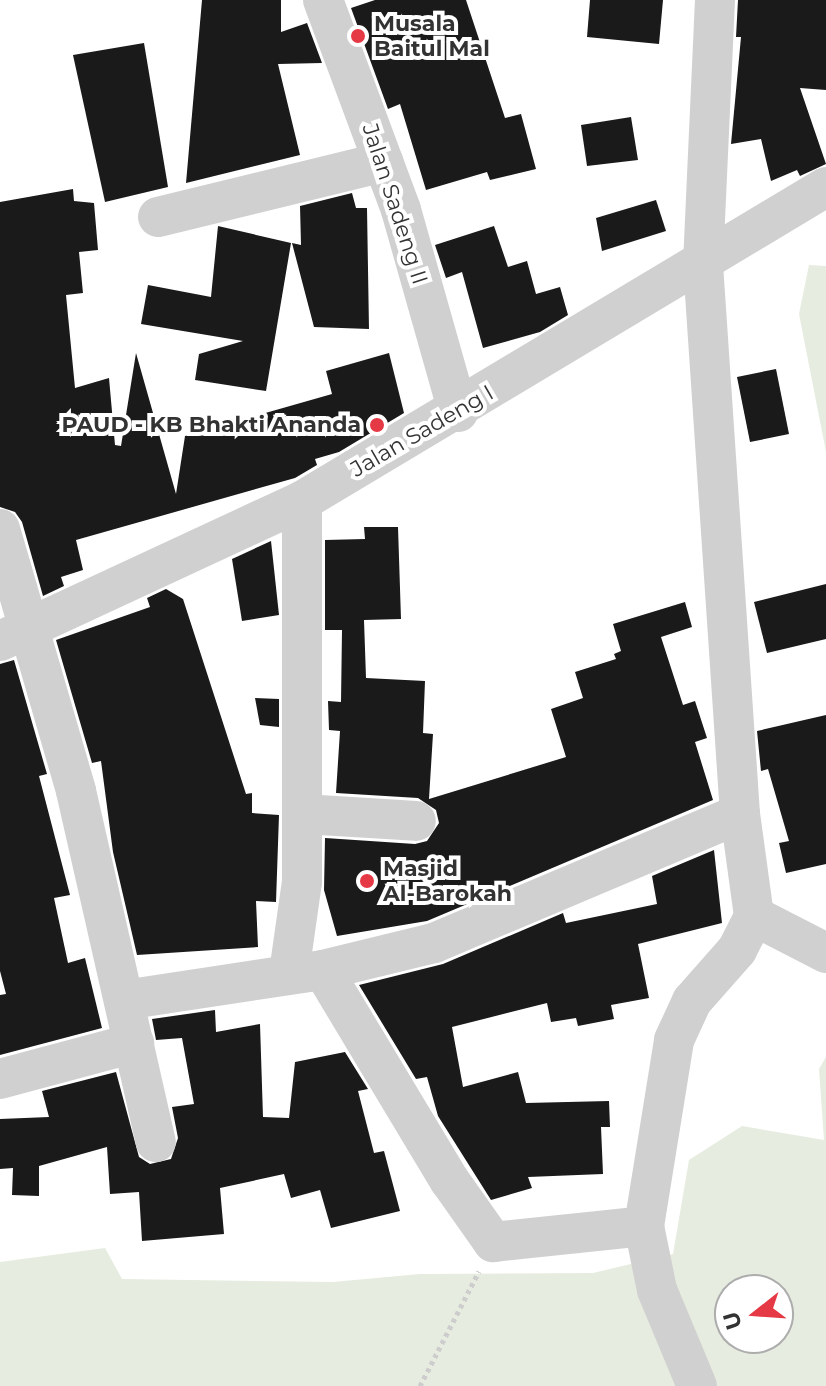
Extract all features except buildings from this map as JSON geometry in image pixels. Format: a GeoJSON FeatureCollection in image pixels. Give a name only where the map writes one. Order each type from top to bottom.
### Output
{"type":"FeatureCollection","features":[{"type":"Feature","properties":{"kind":"street","name":"Jalan Sadeng II"},"geometry":{"type":"LineString","coordinates":[[323,0],[383,162],[458,412]]}},
{"type":"Feature","properties":{"kind":"street"},"geometry":{"type":"LineString","coordinates":[[697,1386],[657,1290],[644,1226],[674,1040],[692,1001],[737,950],[754,916],[740,814],[703,264],[715,0]]}},
{"type":"Feature","properties":{"kind":"street"},"geometry":{"type":"LineString","coordinates":[[158,217],[383,162]]}},
{"type":"Feature","properties":{"kind":"street","name":"Jalan Sadeng I"},"geometry":{"type":"LineString","coordinates":[[15,634],[302,501],[458,412],[826,187]]}},
{"type":"Feature","properties":{"kind":"street"},"geometry":{"type":"LineString","coordinates":[[302,501],[302,882],[306,972],[493,1242],[644,1226]]}},
{"type":"Feature","properties":{"kind":"street"},"geometry":{"type":"LineString","coordinates":[[0,529],[15,634],[76,791],[156,1142]]}},
{"type":"Feature","properties":{"kind":"street"},"geometry":{"type":"LineString","coordinates":[[303,814],[416,821]]}},
{"type":"Feature","properties":{"kind":"street"},"geometry":{"type":"LineString","coordinates":[[124,1000],[306,972],[434,943],[740,814]]}},
{"type":"Feature","properties":{"kind":"street"},"geometry":{"type":"LineString","coordinates":[[754,916],[826,953]]}},
{"type":"Feature","properties":{"kind":"street"},"geometry":{"type":"LineString","coordinates":[[0,1079],[134,1043]]}},
{"type":"Feature","properties":{"kind":"path"},"geometry":{"type":"LineString","coordinates":[[420,1386],[493,1242]]}},
{"type":"Feature","properties":{"kind":"shaded area"},"geometry":{"type":"Polygon","coordinates":[[[809,265],[826,266],[826,452],[799,314],[809,265]]]}},
{"type":"Feature","properties":{"kind":"shaded area"},"geometry":{"type":"Polygon","coordinates":[[[826,1057],[826,1386],[0,1386],[0,1262],[105,1248],[122,1279],[333,1282],[420,1274],[593,1273],[673,1254],[689,1160],[742,1126],[824,1140],[819,1069],[826,1057]]]}},
{"type":"Feature","properties":{"kind":"place","name":"Musala Baitul Mal"},"geometry":{"type":"Point","coordinates":[358,36]}},
{"type":"Feature","properties":{"kind":"place","name":"PAUD - KB Bhakti Ananda"},"geometry":{"type":"Point","coordinates":[377,425]}},
{"type":"Feature","properties":{"kind":"place","name":"Masjid Al-Barokah"},"geometry":{"type":"Point","coordinates":[367,881]}}]}
